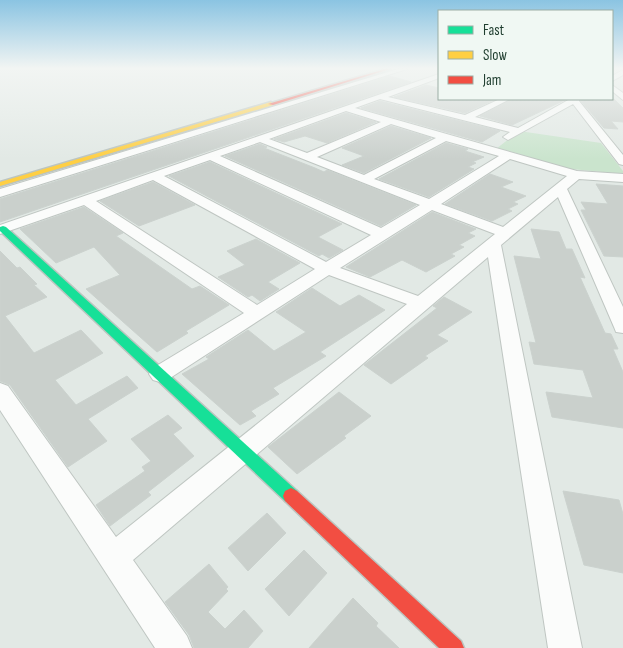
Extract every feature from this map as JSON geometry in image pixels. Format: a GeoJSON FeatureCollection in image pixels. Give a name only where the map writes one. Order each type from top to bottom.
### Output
{"type":"FeatureCollection","features":[{"type":"Feature","properties":{"kind":"street"},"geometry":{"type":"LineString","coordinates":[[0,182],[291,99]]}},
{"type":"Feature","properties":{"kind":"street"},"geometry":{"type":"LineString","coordinates":[[0,193],[292,99]]}},
{"type":"Feature","properties":{"kind":"street"},"geometry":{"type":"LineString","coordinates":[[314,99],[576,174],[623,178]]}},
{"type":"Feature","properties":{"kind":"street"},"geometry":{"type":"LineString","coordinates":[[371,99],[2,229],[243,450],[454,648]]}},
{"type":"Feature","properties":{"kind":"street"},"geometry":{"type":"LineString","coordinates":[[393,99],[519,131]]}},
{"type":"Feature","properties":{"kind":"street"},"geometry":{"type":"LineString","coordinates":[[466,118],[504,100]]}},
{"type":"Feature","properties":{"kind":"street"},"geometry":{"type":"LineString","coordinates":[[488,149],[573,100]]}},
{"type":"Feature","properties":{"kind":"street"},"geometry":{"type":"LineString","coordinates":[[576,100],[623,162]]}},
{"type":"Feature","properties":{"kind":"street"},"geometry":{"type":"LineString","coordinates":[[419,106],[433,101]]}},
{"type":"Feature","properties":{"kind":"street"},"geometry":{"type":"LineString","coordinates":[[307,157],[391,121]]}},
{"type":"Feature","properties":{"kind":"street"},"geometry":{"type":"LineString","coordinates":[[364,179],[446,137]]}},
{"type":"Feature","properties":{"kind":"street"},"geometry":{"type":"LineString","coordinates":[[260,138],[430,204],[499,238]]}},
{"type":"Feature","properties":{"kind":"street"},"geometry":{"type":"LineString","coordinates":[[160,374],[509,155]]}},
{"type":"Feature","properties":{"kind":"street"},"geometry":{"type":"LineString","coordinates":[[210,156],[382,234]]}},
{"type":"Feature","properties":{"kind":"street"},"geometry":{"type":"LineString","coordinates":[[113,558],[576,174]]}},
{"type":"Feature","properties":{"kind":"street"},"geometry":{"type":"LineString","coordinates":[[154,176],[327,269],[421,303]]}},
{"type":"Feature","properties":{"kind":"street"},"geometry":{"type":"LineString","coordinates":[[560,188],[623,327]]}},
{"type":"Feature","properties":{"kind":"street"},"geometry":{"type":"LineString","coordinates":[[86,200],[257,313]]}},
{"type":"Feature","properties":{"kind":"street"},"geometry":{"type":"LineString","coordinates":[[499,238],[565,648]]}},
{"type":"Feature","properties":{"kind":"street"},"geometry":{"type":"LineString","coordinates":[[0,392],[175,648]]}},
{"type":"Feature","properties":{"kind":"street"},"geometry":{"type":"LineString","coordinates":[[216,473],[262,468]]}},
{"type":"Feature","properties":{"kind":"green space"},"geometry":{"type":"Polygon","coordinates":[[[519,131],[601,143],[623,171],[623,174],[561,168],[496,149],[519,131]]]}},
{"type":"Feature","properties":{"kind":"building"},"geometry":{"type":"Polygon","coordinates":[[[316,99],[360,99],[0,222],[0,199],[316,99]]]}},
{"type":"Feature","properties":{"kind":"building"},"geometry":{"type":"Polygon","coordinates":[[[404,99],[494,100],[465,113],[404,99]]]}},
{"type":"Feature","properties":{"kind":"building"},"geometry":{"type":"Polygon","coordinates":[[[614,99],[623,108],[623,122],[611,121],[618,129],[604,128],[581,101],[614,99]]]}},
{"type":"Feature","properties":{"kind":"building"},"geometry":{"type":"Polygon","coordinates":[[[510,100],[565,100],[512,125],[480,116],[510,100]]]}},
{"type":"Feature","properties":{"kind":"building"},"geometry":{"type":"Polygon","coordinates":[[[380,101],[500,131],[482,142],[361,108],[380,101]]]}},
{"type":"Feature","properties":{"kind":"building"},"geometry":{"type":"Polygon","coordinates":[[[346,113],[376,122],[327,143],[305,136],[284,142],[274,139],[346,113]]]}},
{"type":"Feature","properties":{"kind":"building"},"geometry":{"type":"Polygon","coordinates":[[[391,126],[431,138],[364,173],[342,165],[364,156],[342,148],[391,126]]]}},
{"type":"Feature","properties":{"kind":"building"},"geometry":{"type":"Polygon","coordinates":[[[446,143],[468,149],[465,151],[484,157],[472,162],[476,163],[468,167],[474,169],[429,197],[379,179],[446,143]]]}},
{"type":"Feature","properties":{"kind":"building"},"geometry":{"type":"Polygon","coordinates":[[[260,144],[267,147],[264,148],[324,172],[327,170],[416,205],[381,226],[225,156],[260,144]]]}},
{"type":"Feature","properties":{"kind":"building"},"geometry":{"type":"Polygon","coordinates":[[[210,162],[342,224],[318,237],[343,250],[329,258],[322,254],[319,256],[169,176],[210,162]]]}},
{"type":"Feature","properties":{"kind":"building"},"geometry":{"type":"Polygon","coordinates":[[[490,174],[513,182],[501,187],[526,196],[513,202],[518,204],[508,209],[512,211],[492,221],[445,204],[490,174]]]}},
{"type":"Feature","properties":{"kind":"building"},"geometry":{"type":"Polygon","coordinates":[[[153,182],[195,205],[139,226],[100,201],[153,182]]]}},
{"type":"Feature","properties":{"kind":"building"},"geometry":{"type":"Polygon","coordinates":[[[596,184],[623,186],[623,257],[604,256],[581,210],[586,210],[581,202],[608,204],[596,184]]]}},
{"type":"Feature","properties":{"kind":"building"},"geometry":{"type":"Polygon","coordinates":[[[84,207],[123,233],[116,236],[192,289],[200,286],[229,305],[186,331],[188,333],[157,352],[86,289],[120,275],[94,247],[56,263],[20,229],[84,207]]]}},
{"type":"Feature","properties":{"kind":"building"},"geometry":{"type":"Polygon","coordinates":[[[432,212],[476,229],[468,233],[475,236],[459,245],[464,247],[451,254],[455,256],[426,272],[402,260],[370,277],[346,267],[432,212]]]}},
{"type":"Feature","properties":{"kind":"building"},"geometry":{"type":"Polygon","coordinates":[[[531,229],[559,232],[566,249],[572,249],[585,278],[580,277],[605,333],[611,334],[618,349],[613,349],[623,372],[623,428],[552,417],[546,392],[593,398],[583,370],[534,364],[529,342],[536,343],[514,256],[541,259],[531,229]]]}},
{"type":"Feature","properties":{"kind":"building"},"geometry":{"type":"Polygon","coordinates":[[[256,239],[300,263],[268,282],[279,289],[260,301],[252,295],[248,297],[218,277],[245,265],[227,251],[256,239]]]}},
{"type":"Feature","properties":{"kind":"building"},"geometry":{"type":"Polygon","coordinates":[[[0,251],[17,268],[20,267],[37,284],[34,285],[47,297],[5,316],[34,353],[81,330],[103,353],[55,380],[76,405],[127,376],[138,388],[88,419],[107,441],[68,467],[10,385],[0,381],[0,251]]]}},
{"type":"Feature","properties":{"kind":"building"},"geometry":{"type":"Polygon","coordinates":[[[312,288],[340,306],[359,295],[385,310],[320,352],[326,356],[273,388],[279,394],[251,411],[256,416],[240,425],[182,374],[209,359],[206,357],[248,330],[274,351],[306,332],[276,312],[312,288]]]}},
{"type":"Feature","properties":{"kind":"building"},"geometry":{"type":"Polygon","coordinates":[[[444,297],[472,312],[437,335],[448,341],[425,356],[428,358],[391,384],[364,365],[437,308],[433,306],[444,297]]]}},
{"type":"Feature","properties":{"kind":"building"},"geometry":{"type":"Polygon","coordinates":[[[339,392],[371,416],[344,436],[346,438],[297,474],[268,447],[339,392]]]}},
{"type":"Feature","properties":{"kind":"building"},"geometry":{"type":"Polygon","coordinates":[[[168,415],[182,428],[173,434],[194,456],[148,492],[151,495],[110,526],[96,505],[145,471],[142,467],[151,461],[131,439],[168,415]]]}},
{"type":"Feature","properties":{"kind":"building"},"geometry":{"type":"Polygon","coordinates":[[[563,491],[619,500],[623,514],[623,573],[584,565],[563,491]]]}},
{"type":"Feature","properties":{"kind":"building"},"geometry":{"type":"Polygon","coordinates":[[[267,513],[286,533],[248,571],[228,548],[267,513]]]}},
{"type":"Feature","properties":{"kind":"building"},"geometry":{"type":"Polygon","coordinates":[[[304,550],[327,573],[289,616],[265,589],[304,550]]]}},
{"type":"Feature","properties":{"kind":"building"},"geometry":{"type":"Polygon","coordinates":[[[209,564],[228,587],[226,589],[228,591],[208,612],[225,629],[244,610],[263,631],[248,648],[194,648],[189,635],[165,602],[209,564]]]}},
{"type":"Feature","properties":{"kind":"building"},"geometry":{"type":"Polygon","coordinates":[[[353,598],[378,623],[376,626],[399,648],[309,648],[353,598]]]}},
{"type":"Feature","properties":{"kind":"traffic: fast"},"geometry":{"type":"LineString","coordinates":[[3,229],[291,496]]}},
{"type":"Feature","properties":{"kind":"traffic: slow"},"geometry":{"type":"LineString","coordinates":[[0,184],[271,104]]}},
{"type":"Feature","properties":{"kind":"traffic: jam"},"geometry":{"type":"LineString","coordinates":[[271,104],[287,99]]}},
{"type":"Feature","properties":{"kind":"traffic: jam"},"geometry":{"type":"LineString","coordinates":[[291,496],[454,648]]}}]}
